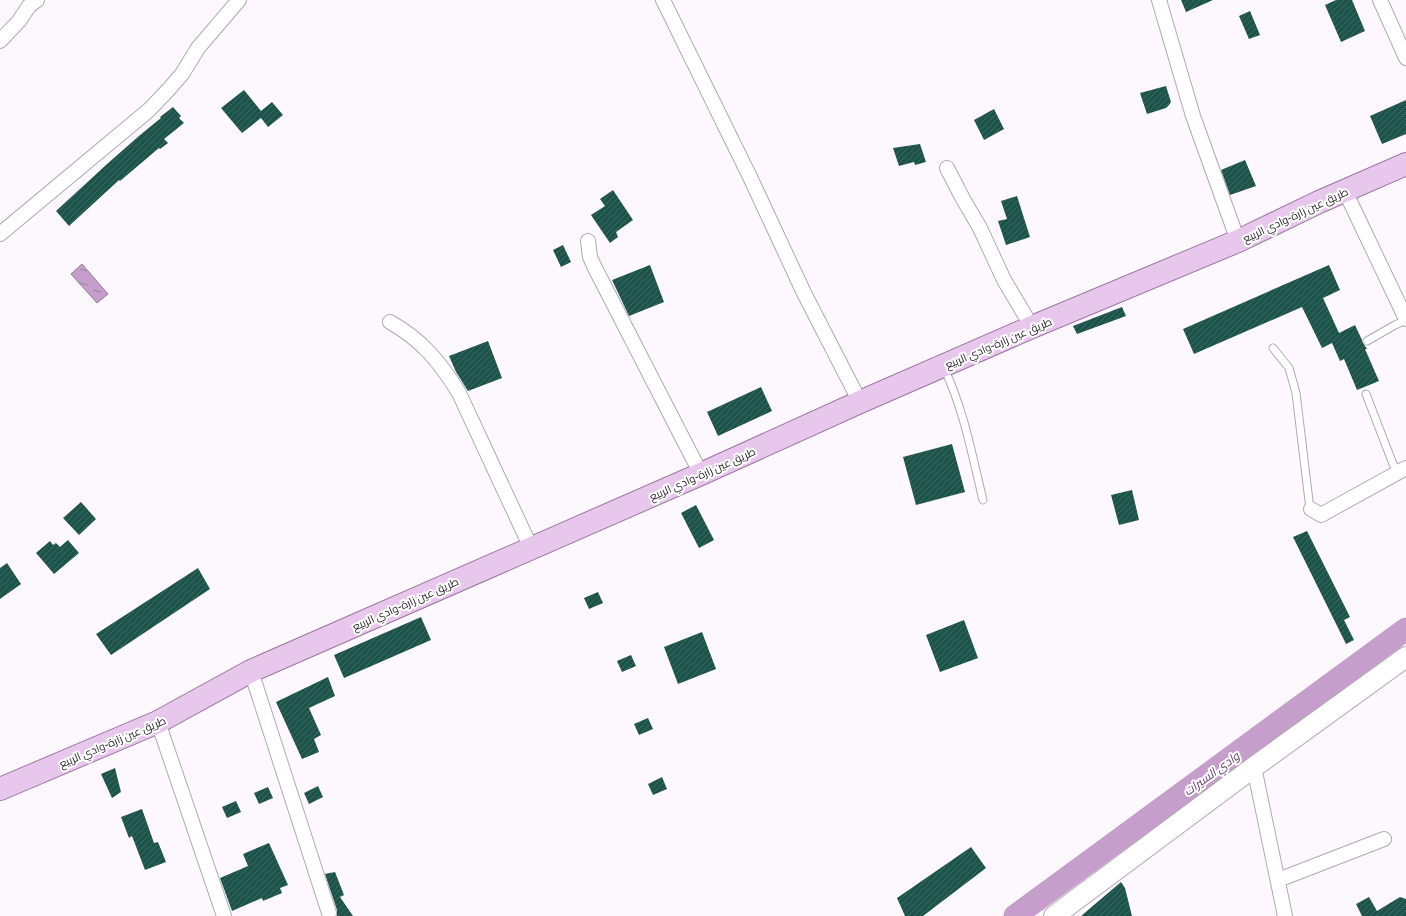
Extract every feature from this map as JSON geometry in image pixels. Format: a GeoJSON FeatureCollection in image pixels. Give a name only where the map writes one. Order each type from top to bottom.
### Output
{"type":"FeatureCollection","features":[{"type":"Feature","properties":{"kind":"main road","name":"طريق عين زارة-وادي الربيع"},"geometry":{"type":"LineString","coordinates":[[0,788],[158,722],[251,672],[530,548],[1032,327],[1238,241],[1406,164]]}},
{"type":"Feature","properties":{"kind":"main road"},"geometry":{"type":"LineString","coordinates":[[1054,916],[1254,767],[1406,657]]}},
{"type":"Feature","properties":{"kind":"street"},"geometry":{"type":"LineString","coordinates":[[0,40],[19,21],[29,6],[37,0]]}},
{"type":"Feature","properties":{"kind":"street"},"geometry":{"type":"LineString","coordinates":[[0,234],[149,110],[182,74],[198,48],[239,0]]}},
{"type":"Feature","properties":{"kind":"street"},"geometry":{"type":"LineString","coordinates":[[663,0],[750,177],[804,293],[860,402]]}},
{"type":"Feature","properties":{"kind":"street"},"geometry":{"type":"LineString","coordinates":[[1159,0],[1193,116],[1238,241]]}},
{"type":"Feature","properties":{"kind":"street"},"geometry":{"type":"LineString","coordinates":[[1380,0],[1406,58]]}},
{"type":"Feature","properties":{"kind":"street"},"geometry":{"type":"LineString","coordinates":[[948,168],[963,199],[980,228],[1004,280],[1032,327]]}},
{"type":"Feature","properties":{"kind":"street"},"geometry":{"type":"LineString","coordinates":[[1345,191],[1406,319]]}},
{"type":"Feature","properties":{"kind":"street"},"geometry":{"type":"LineString","coordinates":[[588,241],[590,257],[594,266],[701,474]]}},
{"type":"Feature","properties":{"kind":"street"},"geometry":{"type":"LineString","coordinates":[[390,322],[405,331],[428,351],[445,370],[459,393],[530,548]]}},
{"type":"Feature","properties":{"kind":"street"},"geometry":{"type":"LineString","coordinates":[[1311,509],[1321,515],[1402,471]]}},
{"type":"Feature","properties":{"kind":"street"},"geometry":{"type":"LineString","coordinates":[[251,672],[329,914]]}},
{"type":"Feature","properties":{"kind":"street"},"geometry":{"type":"LineString","coordinates":[[158,722],[224,916]]}},
{"type":"Feature","properties":{"kind":"street"},"geometry":{"type":"LineString","coordinates":[[1254,767],[1285,916]]}},
{"type":"Feature","properties":{"kind":"street"},"geometry":{"type":"LineString","coordinates":[[1278,880],[1384,839]]}},
{"type":"Feature","properties":{"kind":"lane"},"geometry":{"type":"LineString","coordinates":[[1367,341],[1406,319]]}},
{"type":"Feature","properties":{"kind":"lane"},"geometry":{"type":"LineString","coordinates":[[1273,348],[1289,368],[1296,394],[1308,501],[1311,509]]}},
{"type":"Feature","properties":{"kind":"lane"},"geometry":{"type":"LineString","coordinates":[[943,366],[953,386],[962,414],[983,500]]}},
{"type":"Feature","properties":{"kind":"lane"},"geometry":{"type":"LineString","coordinates":[[1366,394],[1393,464],[1402,471]]}},
{"type":"Feature","properties":{"kind":"water"},"geometry":{"type":"Polygon","coordinates":[[[82,264],[108,294],[97,303],[71,274],[82,264]]]}},
{"type":"Feature","properties":{"kind":"building"},"geometry":{"type":"Polygon","coordinates":[[[1181,0],[1213,0],[1186,12],[1181,0]]]}},
{"type":"Feature","properties":{"kind":"building"},"geometry":{"type":"Polygon","coordinates":[[[1336,0],[1352,0],[1365,31],[1341,42],[1325,5],[1336,0]]]}},
{"type":"Feature","properties":{"kind":"building"},"geometry":{"type":"Polygon","coordinates":[[[1250,11],[1260,35],[1249,39],[1239,16],[1250,11]]]}},
{"type":"Feature","properties":{"kind":"building"},"geometry":{"type":"Polygon","coordinates":[[[1166,86],[1171,102],[1169,105],[1166,108],[1147,114],[1140,93],[1166,86]]]}},
{"type":"Feature","properties":{"kind":"building"},"geometry":{"type":"Polygon","coordinates":[[[244,90],[261,111],[272,102],[283,115],[268,127],[261,118],[242,133],[221,108],[244,90]]]}},
{"type":"Feature","properties":{"kind":"building"},"geometry":{"type":"Polygon","coordinates":[[[1406,100],[1406,134],[1382,144],[1370,116],[1406,100]]]}},
{"type":"Feature","properties":{"kind":"building"},"geometry":{"type":"Polygon","coordinates":[[[173,107],[181,116],[179,118],[184,123],[164,139],[168,143],[160,149],[159,148],[120,181],[119,180],[69,226],[56,211],[173,107]]]}},
{"type":"Feature","properties":{"kind":"building"},"geometry":{"type":"Polygon","coordinates":[[[994,109],[1004,129],[984,140],[974,120],[994,109]]]}},
{"type":"Feature","properties":{"kind":"building"},"geometry":{"type":"Polygon","coordinates":[[[920,144],[926,162],[915,165],[914,162],[899,166],[893,148],[920,144]]]}},
{"type":"Feature","properties":{"kind":"building"},"geometry":{"type":"Polygon","coordinates":[[[1245,160],[1256,186],[1230,195],[1221,170],[1245,160]]]}},
{"type":"Feature","properties":{"kind":"building"},"geometry":{"type":"Polygon","coordinates":[[[613,190],[633,220],[616,232],[618,237],[610,243],[591,215],[605,206],[600,199],[613,190]]]}},
{"type":"Feature","properties":{"kind":"building"},"geometry":{"type":"Polygon","coordinates":[[[1017,196],[1030,237],[1006,245],[998,221],[1007,219],[1001,201],[1017,196]]]}},
{"type":"Feature","properties":{"kind":"building"},"geometry":{"type":"Polygon","coordinates":[[[563,245],[571,262],[561,267],[553,250],[563,245]]]}},
{"type":"Feature","properties":{"kind":"building"},"geometry":{"type":"Polygon","coordinates":[[[650,265],[664,302],[629,316],[612,280],[650,265]]]}},
{"type":"Feature","properties":{"kind":"building"},"geometry":{"type":"Polygon","coordinates":[[[1329,265],[1340,290],[1323,298],[1339,333],[1355,325],[1367,349],[1365,349],[1379,381],[1357,390],[1344,359],[1340,361],[1332,343],[1322,348],[1302,307],[1194,354],[1183,329],[1329,265]]]}},
{"type":"Feature","properties":{"kind":"building"},"geometry":{"type":"Polygon","coordinates":[[[1122,307],[1126,316],[1077,334],[1073,326],[1122,307]]]}},
{"type":"Feature","properties":{"kind":"building"},"geometry":{"type":"Polygon","coordinates":[[[488,341],[502,378],[468,391],[456,372],[449,356],[488,341]]]}},
{"type":"Feature","properties":{"kind":"building"},"geometry":{"type":"Polygon","coordinates":[[[761,387],[772,411],[718,436],[707,412],[761,387]]]}},
{"type":"Feature","properties":{"kind":"building"},"geometry":{"type":"Polygon","coordinates":[[[952,444],[965,492],[916,505],[903,457],[952,444]]]}},
{"type":"Feature","properties":{"kind":"building"},"geometry":{"type":"Polygon","coordinates":[[[1132,490],[1139,520],[1119,525],[1111,495],[1132,490]]]}},
{"type":"Feature","properties":{"kind":"building"},"geometry":{"type":"Polygon","coordinates":[[[81,502],[96,519],[79,535],[63,518],[81,502]]]}},
{"type":"Feature","properties":{"kind":"building"},"geometry":{"type":"Polygon","coordinates":[[[696,505],[714,540],[699,548],[681,513],[696,505]]]}},
{"type":"Feature","properties":{"kind":"building"},"geometry":{"type":"Polygon","coordinates":[[[1307,531],[1350,617],[1344,620],[1354,640],[1346,644],[1293,537],[1307,531]]]}},
{"type":"Feature","properties":{"kind":"building"},"geometry":{"type":"Polygon","coordinates":[[[68,540],[79,553],[54,574],[36,553],[50,541],[53,545],[56,543],[60,547],[68,540]]]}},
{"type":"Feature","properties":{"kind":"building"},"geometry":{"type":"Polygon","coordinates":[[[7,563],[21,584],[0,599],[0,568],[7,563]]]}},
{"type":"Feature","properties":{"kind":"building"},"geometry":{"type":"Polygon","coordinates":[[[198,568],[210,589],[111,655],[96,634],[198,568]]]}},
{"type":"Feature","properties":{"kind":"building"},"geometry":{"type":"Polygon","coordinates":[[[598,592],[603,603],[589,609],[584,598],[598,592]]]}},
{"type":"Feature","properties":{"kind":"building"},"geometry":{"type":"Polygon","coordinates":[[[421,617],[431,640],[344,678],[334,655],[421,617]]]}},
{"type":"Feature","properties":{"kind":"building"},"geometry":{"type":"Polygon","coordinates":[[[964,620],[978,658],[940,672],[926,635],[964,620]]]}},
{"type":"Feature","properties":{"kind":"building"},"geometry":{"type":"Polygon","coordinates":[[[702,632],[716,669],[678,684],[664,647],[702,632]]]}},
{"type":"Feature","properties":{"kind":"building"},"geometry":{"type":"Polygon","coordinates":[[[631,655],[636,666],[622,672],[617,661],[631,655]]]}},
{"type":"Feature","properties":{"kind":"building"},"geometry":{"type":"Polygon","coordinates":[[[328,677],[335,696],[309,708],[321,735],[314,739],[319,752],[302,759],[276,702],[328,677]]]}},
{"type":"Feature","properties":{"kind":"building"},"geometry":{"type":"Polygon","coordinates":[[[648,718],[653,729],[639,735],[634,724],[648,718]]]}},
{"type":"Feature","properties":{"kind":"building"},"geometry":{"type":"Polygon","coordinates":[[[115,768],[121,792],[112,798],[101,774],[115,768]]]}},
{"type":"Feature","properties":{"kind":"building"},"geometry":{"type":"Polygon","coordinates":[[[662,777],[667,789],[653,795],[648,784],[662,777]]]}},
{"type":"Feature","properties":{"kind":"building"},"geometry":{"type":"Polygon","coordinates":[[[318,786],[323,797],[309,804],[304,793],[318,786]]]}},
{"type":"Feature","properties":{"kind":"building"},"geometry":{"type":"Polygon","coordinates":[[[268,787],[273,798],[259,804],[254,793],[268,787]]]}},
{"type":"Feature","properties":{"kind":"building"},"geometry":{"type":"Polygon","coordinates":[[[236,801],[241,812],[227,818],[222,807],[236,801]]]}},
{"type":"Feature","properties":{"kind":"building"},"geometry":{"type":"Polygon","coordinates":[[[142,809],[154,843],[158,842],[166,862],[145,870],[132,836],[129,838],[121,817],[142,809]]]}},
{"type":"Feature","properties":{"kind":"building"},"geometry":{"type":"Polygon","coordinates":[[[269,843],[288,885],[280,888],[282,893],[263,901],[262,898],[232,911],[220,878],[248,866],[243,854],[269,843]]]}},
{"type":"Feature","properties":{"kind":"building"},"geometry":{"type":"Polygon","coordinates":[[[971,847],[986,868],[923,916],[905,916],[897,898],[971,847]]]}},
{"type":"Feature","properties":{"kind":"building"},"geometry":{"type":"Polygon","coordinates":[[[335,872],[344,895],[340,897],[353,916],[337,916],[337,910],[325,874],[335,872]]]}},
{"type":"Feature","properties":{"kind":"building"},"geometry":{"type":"Polygon","coordinates":[[[1121,882],[1125,888],[1132,916],[1081,916],[1121,882]]]}},
{"type":"Feature","properties":{"kind":"building"},"geometry":{"type":"Polygon","coordinates":[[[1369,897],[1377,911],[1400,897],[1406,899],[1406,916],[1362,916],[1356,904],[1369,897]]]}},
{"type":"Feature","properties":{"kind":"waterway","name":"وادي السيرات"},"geometry":{"type":"LineString","coordinates":[[1015,916],[1406,629]]}}]}
